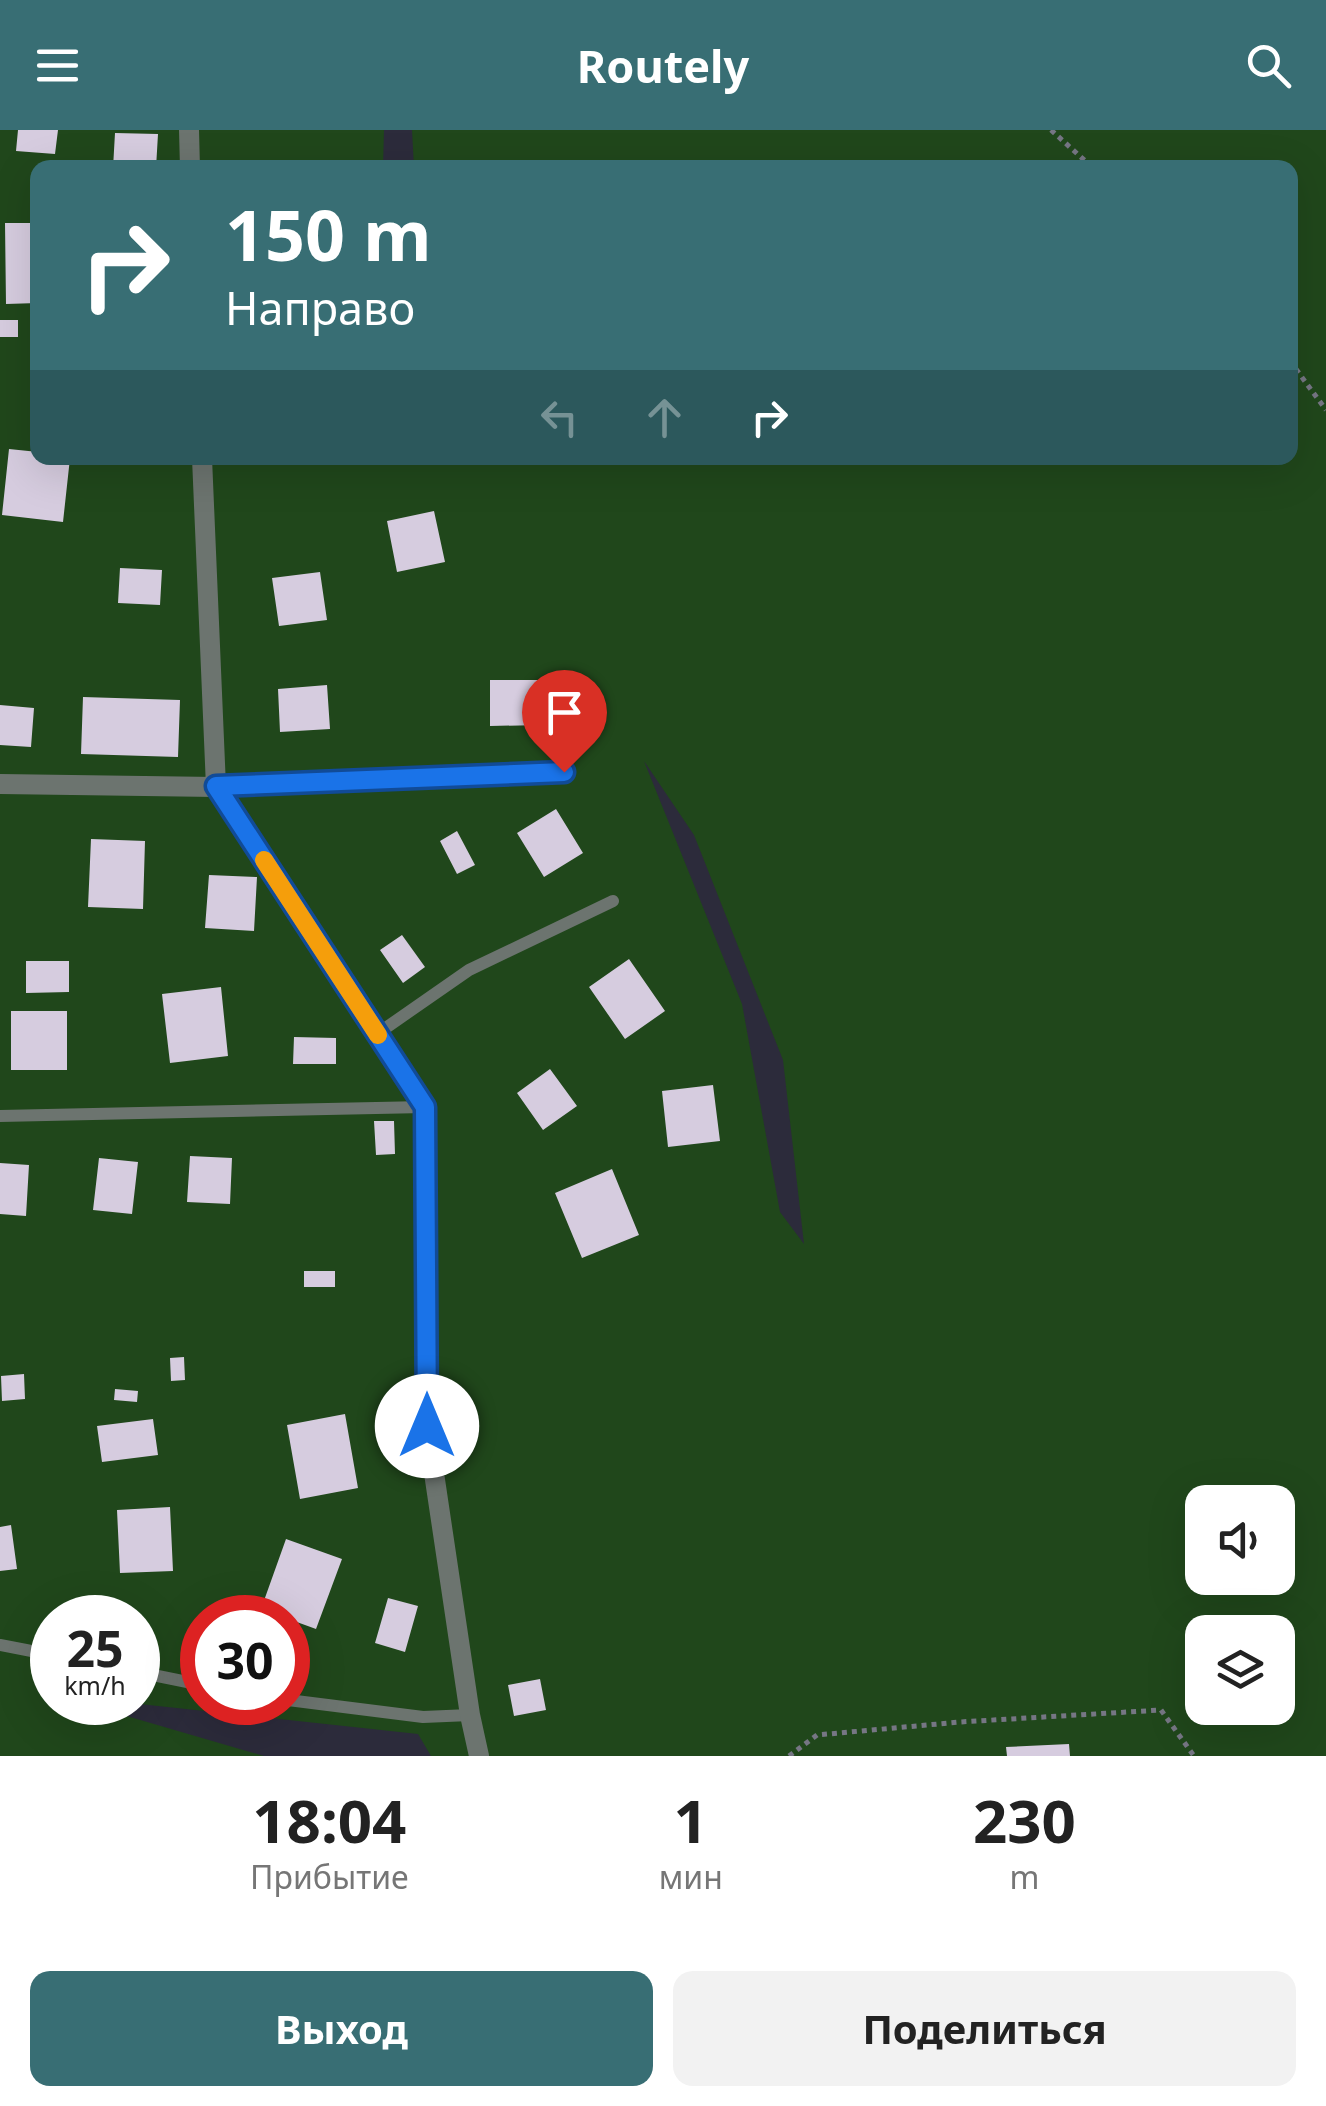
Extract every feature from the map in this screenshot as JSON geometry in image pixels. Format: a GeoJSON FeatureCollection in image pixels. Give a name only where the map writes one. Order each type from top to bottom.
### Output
{"type":"FeatureCollection","features":[{"type":"Feature","properties":{"kind":"street"},"geometry":{"type":"LineString","coordinates":[[189,130],[190,160]]}},
{"type":"Feature","properties":{"kind":"street"},"geometry":{"type":"LineString","coordinates":[[202,465],[216,786],[425,1107],[427,1426],[479,1756]]}},
{"type":"Feature","properties":{"kind":"street"},"geometry":{"type":"LineString","coordinates":[[0,784],[216,786]]}},
{"type":"Feature","properties":{"kind":"lane"},"geometry":{"type":"LineString","coordinates":[[216,786],[564,772]]}},
{"type":"Feature","properties":{"kind":"lane"},"geometry":{"type":"LineString","coordinates":[[378,1034],[470,970],[612,900]]}},
{"type":"Feature","properties":{"kind":"lane"},"geometry":{"type":"LineString","coordinates":[[0,1116],[425,1107]]}},
{"type":"Feature","properties":{"kind":"lane"},"geometry":{"type":"LineString","coordinates":[[0,1645],[30,1651]]}},
{"type":"Feature","properties":{"kind":"lane"},"geometry":{"type":"LineString","coordinates":[[310,1703],[423,1717],[470,1715]]}},
{"type":"Feature","properties":{"kind":"path"},"geometry":{"type":"LineString","coordinates":[[1051,130],[1084,160]]}},
{"type":"Feature","properties":{"kind":"path"},"geometry":{"type":"LineString","coordinates":[[1298,372],[1326,410]]}},
{"type":"Feature","properties":{"kind":"path"},"geometry":{"type":"LineString","coordinates":[[789,1756],[817,1736],[960,1722],[1160,1710],[1194,1756]]}},
{"type":"Feature","properties":{"kind":"green space"},"geometry":{"type":"Polygon","coordinates":[[[0,130],[384,130],[383,160],[30,160],[30,465],[1298,465],[1298,160],[414,160],[412,130],[1326,130],[1326,1756],[431,1756],[418,1734],[310,1722],[310,1595],[180,1595],[180,1708],[160,1706],[160,1595],[30,1595],[30,1725],[158,1725],[264,1756],[0,1756],[0,130]],[[644,761],[742,1004],[780,1212],[804,1244],[783,1060],[694,835],[644,761]]]}},
{"type":"Feature","properties":{"kind":"building"},"geometry":{"type":"Polygon","coordinates":[[[18,130],[58,130],[55,154],[16,151],[18,130]]]}},
{"type":"Feature","properties":{"kind":"building"},"geometry":{"type":"Polygon","coordinates":[[[115,133],[158,134],[156,160],[113,160],[115,133]]]}},
{"type":"Feature","properties":{"kind":"building"},"geometry":{"type":"Polygon","coordinates":[[[5,223],[30,223],[30,303],[6,304],[5,223]]]}},
{"type":"Feature","properties":{"kind":"building"},"geometry":{"type":"Polygon","coordinates":[[[0,320],[18,320],[18,337],[0,337],[0,320]]]}},
{"type":"Feature","properties":{"kind":"building"},"geometry":{"type":"Polygon","coordinates":[[[9,449],[30,451],[30,465],[69,465],[63,522],[2,515],[9,449]]]}},
{"type":"Feature","properties":{"kind":"building"},"geometry":{"type":"Polygon","coordinates":[[[434,511],[445,562],[397,572],[387,521],[434,511]]]}},
{"type":"Feature","properties":{"kind":"building"},"geometry":{"type":"Polygon","coordinates":[[[120,568],[162,570],[160,605],[118,603],[120,568]]]}},
{"type":"Feature","properties":{"kind":"building"},"geometry":{"type":"Polygon","coordinates":[[[320,572],[327,620],[279,626],[272,578],[320,572]]]}},
{"type":"Feature","properties":{"kind":"building"},"geometry":{"type":"Polygon","coordinates":[[[490,680],[543,680],[543,725],[490,726],[490,680]]]}},
{"type":"Feature","properties":{"kind":"building"},"geometry":{"type":"Polygon","coordinates":[[[327,685],[330,729],[280,732],[278,689],[327,685]]]}},
{"type":"Feature","properties":{"kind":"building"},"geometry":{"type":"Polygon","coordinates":[[[83,697],[180,700],[178,757],[81,754],[83,697]]]}},
{"type":"Feature","properties":{"kind":"building"},"geometry":{"type":"Polygon","coordinates":[[[0,705],[34,708],[31,747],[0,745],[0,705]]]}},
{"type":"Feature","properties":{"kind":"building"},"geometry":{"type":"Polygon","coordinates":[[[556,809],[583,853],[544,877],[517,833],[556,809]]]}},
{"type":"Feature","properties":{"kind":"building"},"geometry":{"type":"Polygon","coordinates":[[[457,831],[475,865],[457,874],[440,841],[457,831]]]}},
{"type":"Feature","properties":{"kind":"building"},"geometry":{"type":"Polygon","coordinates":[[[91,839],[145,841],[143,909],[88,907],[91,839]]]}},
{"type":"Feature","properties":{"kind":"building"},"geometry":{"type":"Polygon","coordinates":[[[209,875],[257,877],[254,931],[205,928],[209,875]]]}},
{"type":"Feature","properties":{"kind":"building"},"geometry":{"type":"Polygon","coordinates":[[[402,935],[425,967],[403,983],[380,950],[402,935]]]}},
{"type":"Feature","properties":{"kind":"building"},"geometry":{"type":"Polygon","coordinates":[[[629,959],[665,1011],[625,1039],[589,987],[629,959]]]}},
{"type":"Feature","properties":{"kind":"building"},"geometry":{"type":"Polygon","coordinates":[[[26,961],[69,961],[69,992],[26,993],[26,961]]]}},
{"type":"Feature","properties":{"kind":"building"},"geometry":{"type":"Polygon","coordinates":[[[221,987],[228,1056],[170,1063],[162,994],[221,987]]]}},
{"type":"Feature","properties":{"kind":"building"},"geometry":{"type":"Polygon","coordinates":[[[11,1011],[67,1011],[67,1070],[11,1070],[11,1011]]]}},
{"type":"Feature","properties":{"kind":"building"},"geometry":{"type":"Polygon","coordinates":[[[294,1037],[336,1038],[336,1064],[293,1064],[294,1037]]]}},
{"type":"Feature","properties":{"kind":"building"},"geometry":{"type":"Polygon","coordinates":[[[550,1069],[577,1106],[543,1130],[517,1093],[550,1069]]]}},
{"type":"Feature","properties":{"kind":"building"},"geometry":{"type":"Polygon","coordinates":[[[713,1085],[720,1141],[668,1147],[662,1091],[713,1085]]]}},
{"type":"Feature","properties":{"kind":"building"},"geometry":{"type":"Polygon","coordinates":[[[374,1121],[394,1121],[395,1154],[376,1155],[374,1121]]]}},
{"type":"Feature","properties":{"kind":"building"},"geometry":{"type":"Polygon","coordinates":[[[190,1156],[232,1158],[230,1204],[187,1202],[190,1156]]]}},
{"type":"Feature","properties":{"kind":"building"},"geometry":{"type":"Polygon","coordinates":[[[99,1158],[138,1162],[132,1214],[93,1210],[99,1158]]]}},
{"type":"Feature","properties":{"kind":"building"},"geometry":{"type":"Polygon","coordinates":[[[0,1163],[29,1165],[26,1216],[0,1214],[0,1163]]]}},
{"type":"Feature","properties":{"kind":"building"},"geometry":{"type":"Polygon","coordinates":[[[612,1169],[639,1235],[582,1258],[555,1193],[612,1169]]]}},
{"type":"Feature","properties":{"kind":"building"},"geometry":{"type":"Polygon","coordinates":[[[304,1271],[335,1271],[335,1287],[304,1287],[304,1271]]]}},
{"type":"Feature","properties":{"kind":"building"},"geometry":{"type":"Polygon","coordinates":[[[184,1357],[185,1380],[171,1381],[170,1358],[184,1357]]]}},
{"type":"Feature","properties":{"kind":"building"},"geometry":{"type":"Polygon","coordinates":[[[24,1374],[25,1399],[2,1401],[1,1376],[24,1374]]]}},
{"type":"Feature","properties":{"kind":"building"},"geometry":{"type":"Polygon","coordinates":[[[115,1389],[138,1391],[137,1402],[114,1400],[115,1389]]]}},
{"type":"Feature","properties":{"kind":"building"},"geometry":{"type":"Polygon","coordinates":[[[345,1414],[358,1488],[300,1499],[287,1425],[345,1414]]]}},
{"type":"Feature","properties":{"kind":"building"},"geometry":{"type":"Polygon","coordinates":[[[153,1419],[158,1455],[102,1462],[97,1426],[153,1419]]]}},
{"type":"Feature","properties":{"kind":"building"},"geometry":{"type":"Polygon","coordinates":[[[170,1507],[173,1571],[120,1573],[117,1510],[170,1507]]]}},
{"type":"Feature","properties":{"kind":"building"},"geometry":{"type":"Polygon","coordinates":[[[11,1525],[17,1569],[0,1571],[0,1527],[11,1525]]]}},
{"type":"Feature","properties":{"kind":"building"},"geometry":{"type":"Polygon","coordinates":[[[286,1539],[342,1559],[316,1629],[310,1627],[310,1595],[266,1595],[286,1539]]]}},
{"type":"Feature","properties":{"kind":"building"},"geometry":{"type":"Polygon","coordinates":[[[388,1598],[418,1606],[405,1652],[375,1643],[388,1598]]]}},
{"type":"Feature","properties":{"kind":"building"},"geometry":{"type":"Polygon","coordinates":[[[540,1679],[546,1710],[514,1716],[508,1685],[540,1679]]]}},
{"type":"Feature","properties":{"kind":"building"},"geometry":{"type":"Polygon","coordinates":[[[1069,1744],[1070,1756],[1007,1756],[1006,1747],[1069,1744]]]}},
{"type":"Feature","properties":{"kind":"slow traffic"},"geometry":{"type":"LineString","coordinates":[[264,860],[378,1035]]}},
{"type":"Feature","properties":{"kind":"route"},"geometry":{"type":"LineString","coordinates":[[427,1426],[425,1107],[216,786],[564,772]]}}]}
